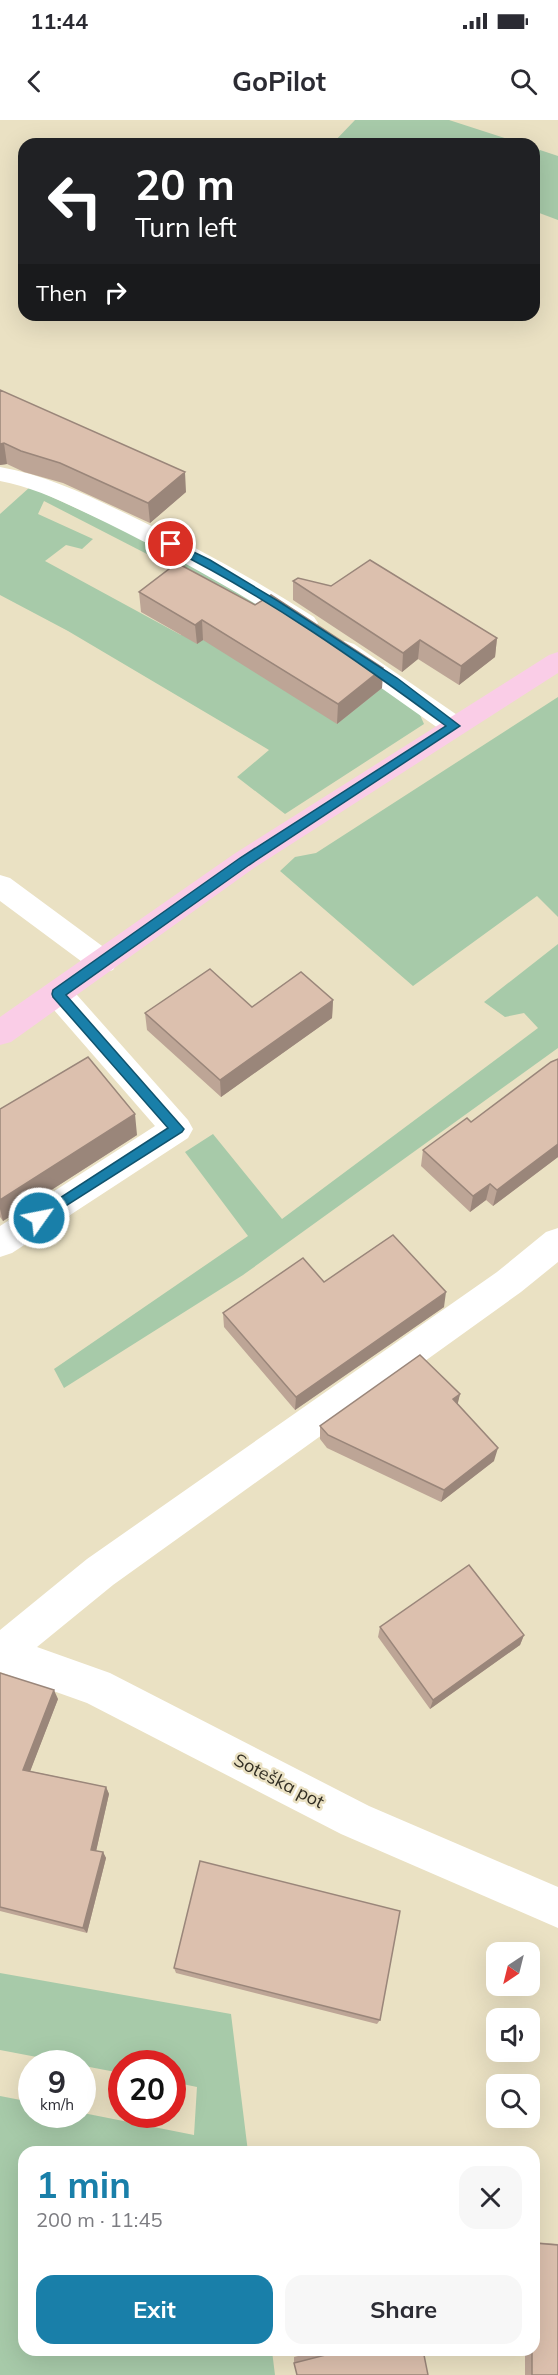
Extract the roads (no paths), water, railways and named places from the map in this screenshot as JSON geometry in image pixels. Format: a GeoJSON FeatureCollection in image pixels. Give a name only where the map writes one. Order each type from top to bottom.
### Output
{"type":"FeatureCollection","features":[{"type":"Feature","properties":{"kind":"main road"},"geometry":{"type":"LineString","coordinates":[[0,1033],[244,861],[558,660]]}},
{"type":"Feature","properties":{"kind":"street"},"geometry":{"type":"LineString","coordinates":[[0,474],[54,489],[206,562],[274,603],[393,681],[454,726]]}},
{"type":"Feature","properties":{"kind":"street"},"geometry":{"type":"LineString","coordinates":[[0,886],[103,962]]}},
{"type":"Feature","properties":{"kind":"street"},"geometry":{"type":"LineString","coordinates":[[0,1243],[177,1129],[58,994]]}},
{"type":"Feature","properties":{"kind":"street"},"geometry":{"type":"LineString","coordinates":[[0,1653],[100,1572],[509,1282],[558,1242]]}},
{"type":"Feature","properties":{"kind":"street","name":"Soteška pot"},"geometry":{"type":"LineString","coordinates":[[0,1653],[96,1687],[355,1820],[558,1908]]}}]}
